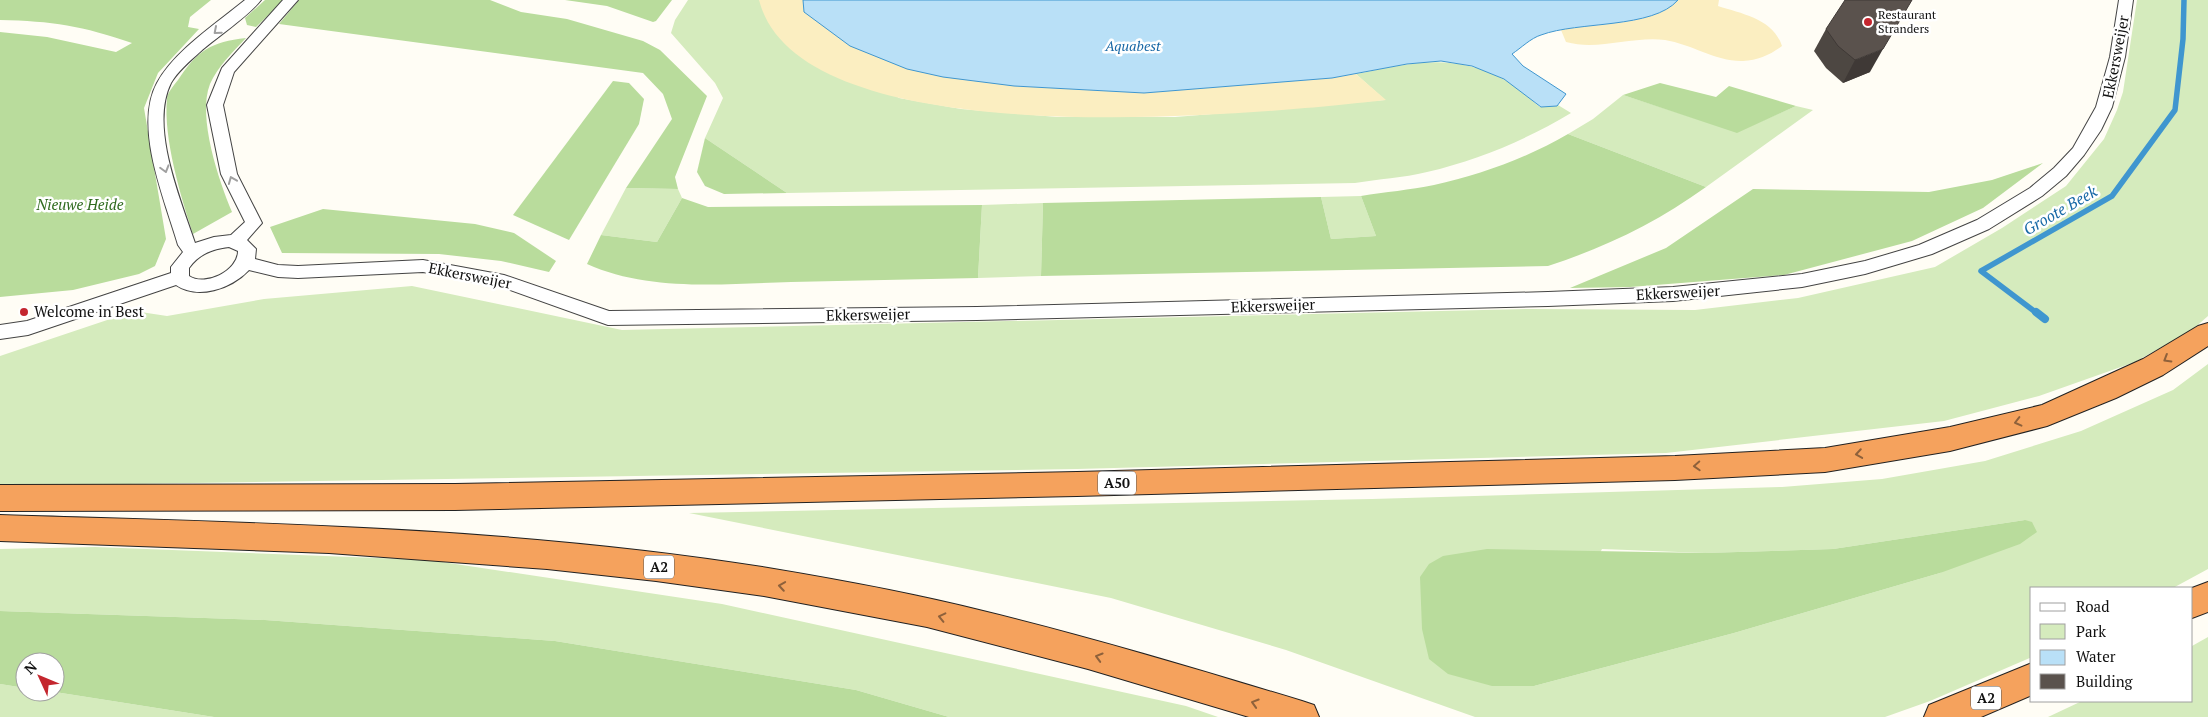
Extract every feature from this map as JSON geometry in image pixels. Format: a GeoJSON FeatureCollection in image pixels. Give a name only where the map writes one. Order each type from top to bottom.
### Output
{"type":"FeatureCollection","features":[{"type":"Feature","properties":{"kind":"highway","name":"A50"},"geometry":{"type":"LineString","coordinates":[[0,498],[455,498],[1665,468],[1825,460],[1950,439],[2047,415],[2145,371],[2208,333]]}},
{"type":"Feature","properties":{"kind":"highway","name":"A2"},"geometry":{"type":"LineString","coordinates":[[0,528],[436,545],[675,568],[873,601],[1037,639],[1302,717]]}},
{"type":"Feature","properties":{"kind":"highway"},"geometry":{"type":"LineString","coordinates":[[2193,604],[2208,596]]}},
{"type":"Feature","properties":{"kind":"highway","name":"A2"},"geometry":{"type":"LineString","coordinates":[[1941,717],[2030,680]]}},
{"type":"Feature","properties":{"kind":"street"},"geometry":{"type":"LineString","coordinates":[[193,252],[187,245],[158,145],[155,116],[158,98],[164,82],[180,64],[254,0]]}},
{"type":"Feature","properties":{"kind":"street"},"geometry":{"type":"LineString","coordinates":[[235,242],[254,223],[229,174],[215,105],[227,71],[291,0]]}},
{"type":"Feature","properties":{"kind":"street","name":"Ekkersweijer"},"geometry":{"type":"LineString","coordinates":[[244,264],[278,271],[423,266],[504,281],[608,318],[1209,308],[1641,296],[1746,289],[1873,266],[1929,248],[1985,223],[2033,194],[2053,179],[2082,148],[2106,108],[2112,88],[2126,0]]}},
{"type":"Feature","properties":{"kind":"street"},"geometry":{"type":"LineString","coordinates":[[235,242],[247,249],[248,254],[244,264],[226,278],[209,284],[189,284],[180,277],[180,268],[193,252],[212,244],[235,242]]}},
{"type":"Feature","properties":{"kind":"street"},"geometry":{"type":"LineString","coordinates":[[0,332],[28,328],[180,277]]}},
{"type":"Feature","properties":{"kind":"green space","name":"Nieuwe Heide"},"geometry":{"type":"Polygon","coordinates":[[[0,0],[211,0],[190,17],[188,27],[199,29],[158,73],[144,108],[166,239],[155,266],[139,274],[73,290],[0,297],[0,32],[47,37],[116,52],[132,43],[98,32],[67,26],[0,20],[0,0]]]}},
{"type":"Feature","properties":{"kind":"green space"},"geometry":{"type":"Polygon","coordinates":[[[265,0],[284,0],[256,27],[247,25],[245,18],[265,0]]]}},
{"type":"Feature","properties":{"kind":"green space"},"geometry":{"type":"Polygon","coordinates":[[[299,0],[490,0],[521,12],[567,19],[643,41],[660,50],[707,96],[675,177],[678,189],[626,188],[672,119],[663,94],[643,73],[279,24],[299,0]]]}},
{"type":"Feature","properties":{"kind":"green space"},"geometry":{"type":"Polygon","coordinates":[[[565,0],[672,0],[656,21],[653,22],[607,6],[565,0]]]}},
{"type":"Feature","properties":{"kind":"green space"},"geometry":{"type":"Polygon","coordinates":[[[688,0],[759,0],[899,98],[961,109],[1057,117],[1175,117],[1385,100],[1356,74],[1395,66],[1431,62],[1466,65],[1484,71],[1513,85],[1540,107],[1558,105],[1571,113],[1537,132],[1465,162],[1418,174],[1355,183],[787,193],[705,138],[723,98],[715,83],[671,33],[675,20],[688,0]]]}},
{"type":"Feature","properties":{"kind":"green space"},"geometry":{"type":"Polygon","coordinates":[[[2137,0],[2208,0],[2208,316],[2192,330],[2135,362],[2039,396],[1944,421],[1666,453],[1077,469],[0,486],[0,356],[134,311],[167,316],[264,299],[412,286],[622,330],[1529,309],[1695,310],[1798,298],[1935,267],[2002,228],[2066,186],[2104,139],[2123,92],[2137,0]]]}},
{"type":"Feature","properties":{"kind":"green space"},"geometry":{"type":"Polygon","coordinates":[[[246,38],[217,71],[210,84],[207,98],[206,114],[211,149],[221,184],[232,212],[193,234],[178,185],[170,149],[166,114],[167,97],[192,61],[206,49],[223,42],[246,38]]]}},
{"type":"Feature","properties":{"kind":"green space"},"geometry":{"type":"Polygon","coordinates":[[[613,81],[629,83],[644,99],[639,124],[569,240],[513,215],[613,81]]]}},
{"type":"Feature","properties":{"kind":"green space"},"geometry":{"type":"Polygon","coordinates":[[[1660,83],[1716,97],[1729,86],[1796,106],[1737,133],[1623,95],[1660,83]]]}},
{"type":"Feature","properties":{"kind":"green space"},"geometry":{"type":"Polygon","coordinates":[[[1623,95],[1737,132],[1796,106],[1813,110],[1706,187],[1568,134],[1593,119],[1623,95]]]}},
{"type":"Feature","properties":{"kind":"green space"},"geometry":{"type":"Polygon","coordinates":[[[1568,134],[1706,187],[1668,212],[1630,233],[1590,251],[1548,266],[1041,276],[1043,203],[1321,197],[1331,239],[1376,236],[1361,196],[1425,187],[1469,176],[1520,158],[1568,134]]]}},
{"type":"Feature","properties":{"kind":"green space"},"geometry":{"type":"Polygon","coordinates":[[[705,138],[787,193],[724,194],[705,186],[697,172],[705,138]]]}},
{"type":"Feature","properties":{"kind":"green space"},"geometry":{"type":"Polygon","coordinates":[[[2043,163],[1983,208],[1912,241],[1784,275],[1630,287],[1570,288],[1666,248],[1753,189],[1929,192],[1992,180],[2043,163]]]}},
{"type":"Feature","properties":{"kind":"green space"},"geometry":{"type":"Polygon","coordinates":[[[626,188],[678,189],[682,198],[657,242],[601,235],[626,188]]]}},
{"type":"Feature","properties":{"kind":"green space"},"geometry":{"type":"Polygon","coordinates":[[[1361,196],[1376,236],[1331,239],[1321,197],[1361,196]]]}},
{"type":"Feature","properties":{"kind":"green space"},"geometry":{"type":"Polygon","coordinates":[[[682,198],[708,207],[982,205],[978,278],[713,285],[661,283],[636,279],[611,273],[587,264],[601,235],[657,242],[682,198]]]}},
{"type":"Feature","properties":{"kind":"green space"},"geometry":{"type":"Polygon","coordinates":[[[1043,203],[1041,276],[978,278],[982,205],[1043,203]]]}},
{"type":"Feature","properties":{"kind":"green space"},"geometry":{"type":"Polygon","coordinates":[[[323,209],[475,224],[514,233],[556,261],[549,272],[501,261],[439,254],[282,253],[270,227],[323,209]]]}},
{"type":"Feature","properties":{"kind":"green space"},"geometry":{"type":"Polygon","coordinates":[[[2208,364],[2208,569],[2175,587],[2030,587],[2030,658],[1930,701],[1885,717],[1475,717],[1286,650],[1111,598],[689,513],[1372,499],[1782,487],[1882,479],[1985,461],[2081,431],[2173,390],[2208,364]],[[2025,520],[1833,549],[1704,553],[1602,549],[1534,686],[1734,633],[1940,573],[2025,520]]]}},
{"type":"Feature","properties":{"kind":"green space"},"geometry":{"type":"Polygon","coordinates":[[[2025,520],[2032,522],[2037,532],[2020,544],[1940,573],[1734,633],[1534,686],[1492,686],[1448,674],[1429,659],[1422,629],[1420,577],[1429,564],[1443,556],[1487,549],[1704,553],[1833,549],[2025,520]]]}},
{"type":"Feature","properties":{"kind":"green space"},"geometry":{"type":"Polygon","coordinates":[[[95,547],[429,560],[722,604],[1186,706],[1218,717],[949,717],[856,690],[555,641],[265,620],[0,611],[0,549],[95,547]]]}},
{"type":"Feature","properties":{"kind":"green space"},"geometry":{"type":"Polygon","coordinates":[[[0,611],[265,620],[555,641],[856,690],[949,717],[214,717],[65,694],[65,652],[15,652],[15,686],[0,684],[0,611]]]}},
{"type":"Feature","properties":{"kind":"green space"},"geometry":{"type":"Polygon","coordinates":[[[2208,637],[2208,717],[2048,717],[2080,702],[2193,702],[2193,645],[2208,637]]]}},
{"type":"Feature","properties":{"kind":"green space"},"geometry":{"type":"Polygon","coordinates":[[[0,684],[15,686],[15,702],[65,702],[65,694],[214,717],[0,717],[0,684]]]}},
{"type":"Feature","properties":{"kind":"sand"},"geometry":{"type":"Polygon","coordinates":[[[759,0],[803,0],[804,12],[1014,86],[1144,93],[1332,78],[1356,74],[1386,100],[1241,113],[1143,117],[1041,116],[942,106],[857,86],[793,51],[759,0]]]}},
{"type":"Feature","properties":{"kind":"sand"},"geometry":{"type":"Polygon","coordinates":[[[1678,0],[1719,0],[1718,6],[1747,15],[1772,29],[1782,46],[1759,58],[1733,61],[1665,40],[1653,39],[1590,45],[1566,42],[1561,30],[1640,19],[1655,15],[1678,0]]]}},
{"type":"Feature","properties":{"kind":"water","name":"Aquabest"},"geometry":{"type":"Polygon","coordinates":[[[803,0],[1678,0],[1666,9],[1651,16],[1556,31],[1537,36],[1512,54],[1523,66],[1566,94],[1557,106],[1541,107],[1504,79],[1472,66],[1441,61],[1407,64],[1332,78],[1144,93],[1014,86],[943,77],[907,69],[850,46],[804,12],[803,0]]]}},
{"type":"Feature","properties":{"kind":"building"},"geometry":{"type":"Polygon","coordinates":[[[1845,0],[1912,0],[1883,49],[1855,60],[1838,46],[1826,29],[1845,0]]]}},
{"type":"Feature","properties":{"kind":"waterway","name":"Groote Beek"},"geometry":{"type":"LineString","coordinates":[[2038,314],[1981,271],[2112,196],[2175,110],[2183,39],[2184,0]]}},
{"type":"Feature","properties":{"kind":"waterway","name":"Groote Beek"},"geometry":{"type":"LineString","coordinates":[[2036,312],[2045,319]]}},
{"type":"Feature","properties":{"kind":"place","name":"Restaurant Stranders"},"geometry":{"type":"Point","coordinates":[1868,22]}},
{"type":"Feature","properties":{"kind":"place","name":"Welcome in Best"},"geometry":{"type":"Point","coordinates":[24,312]}}]}
